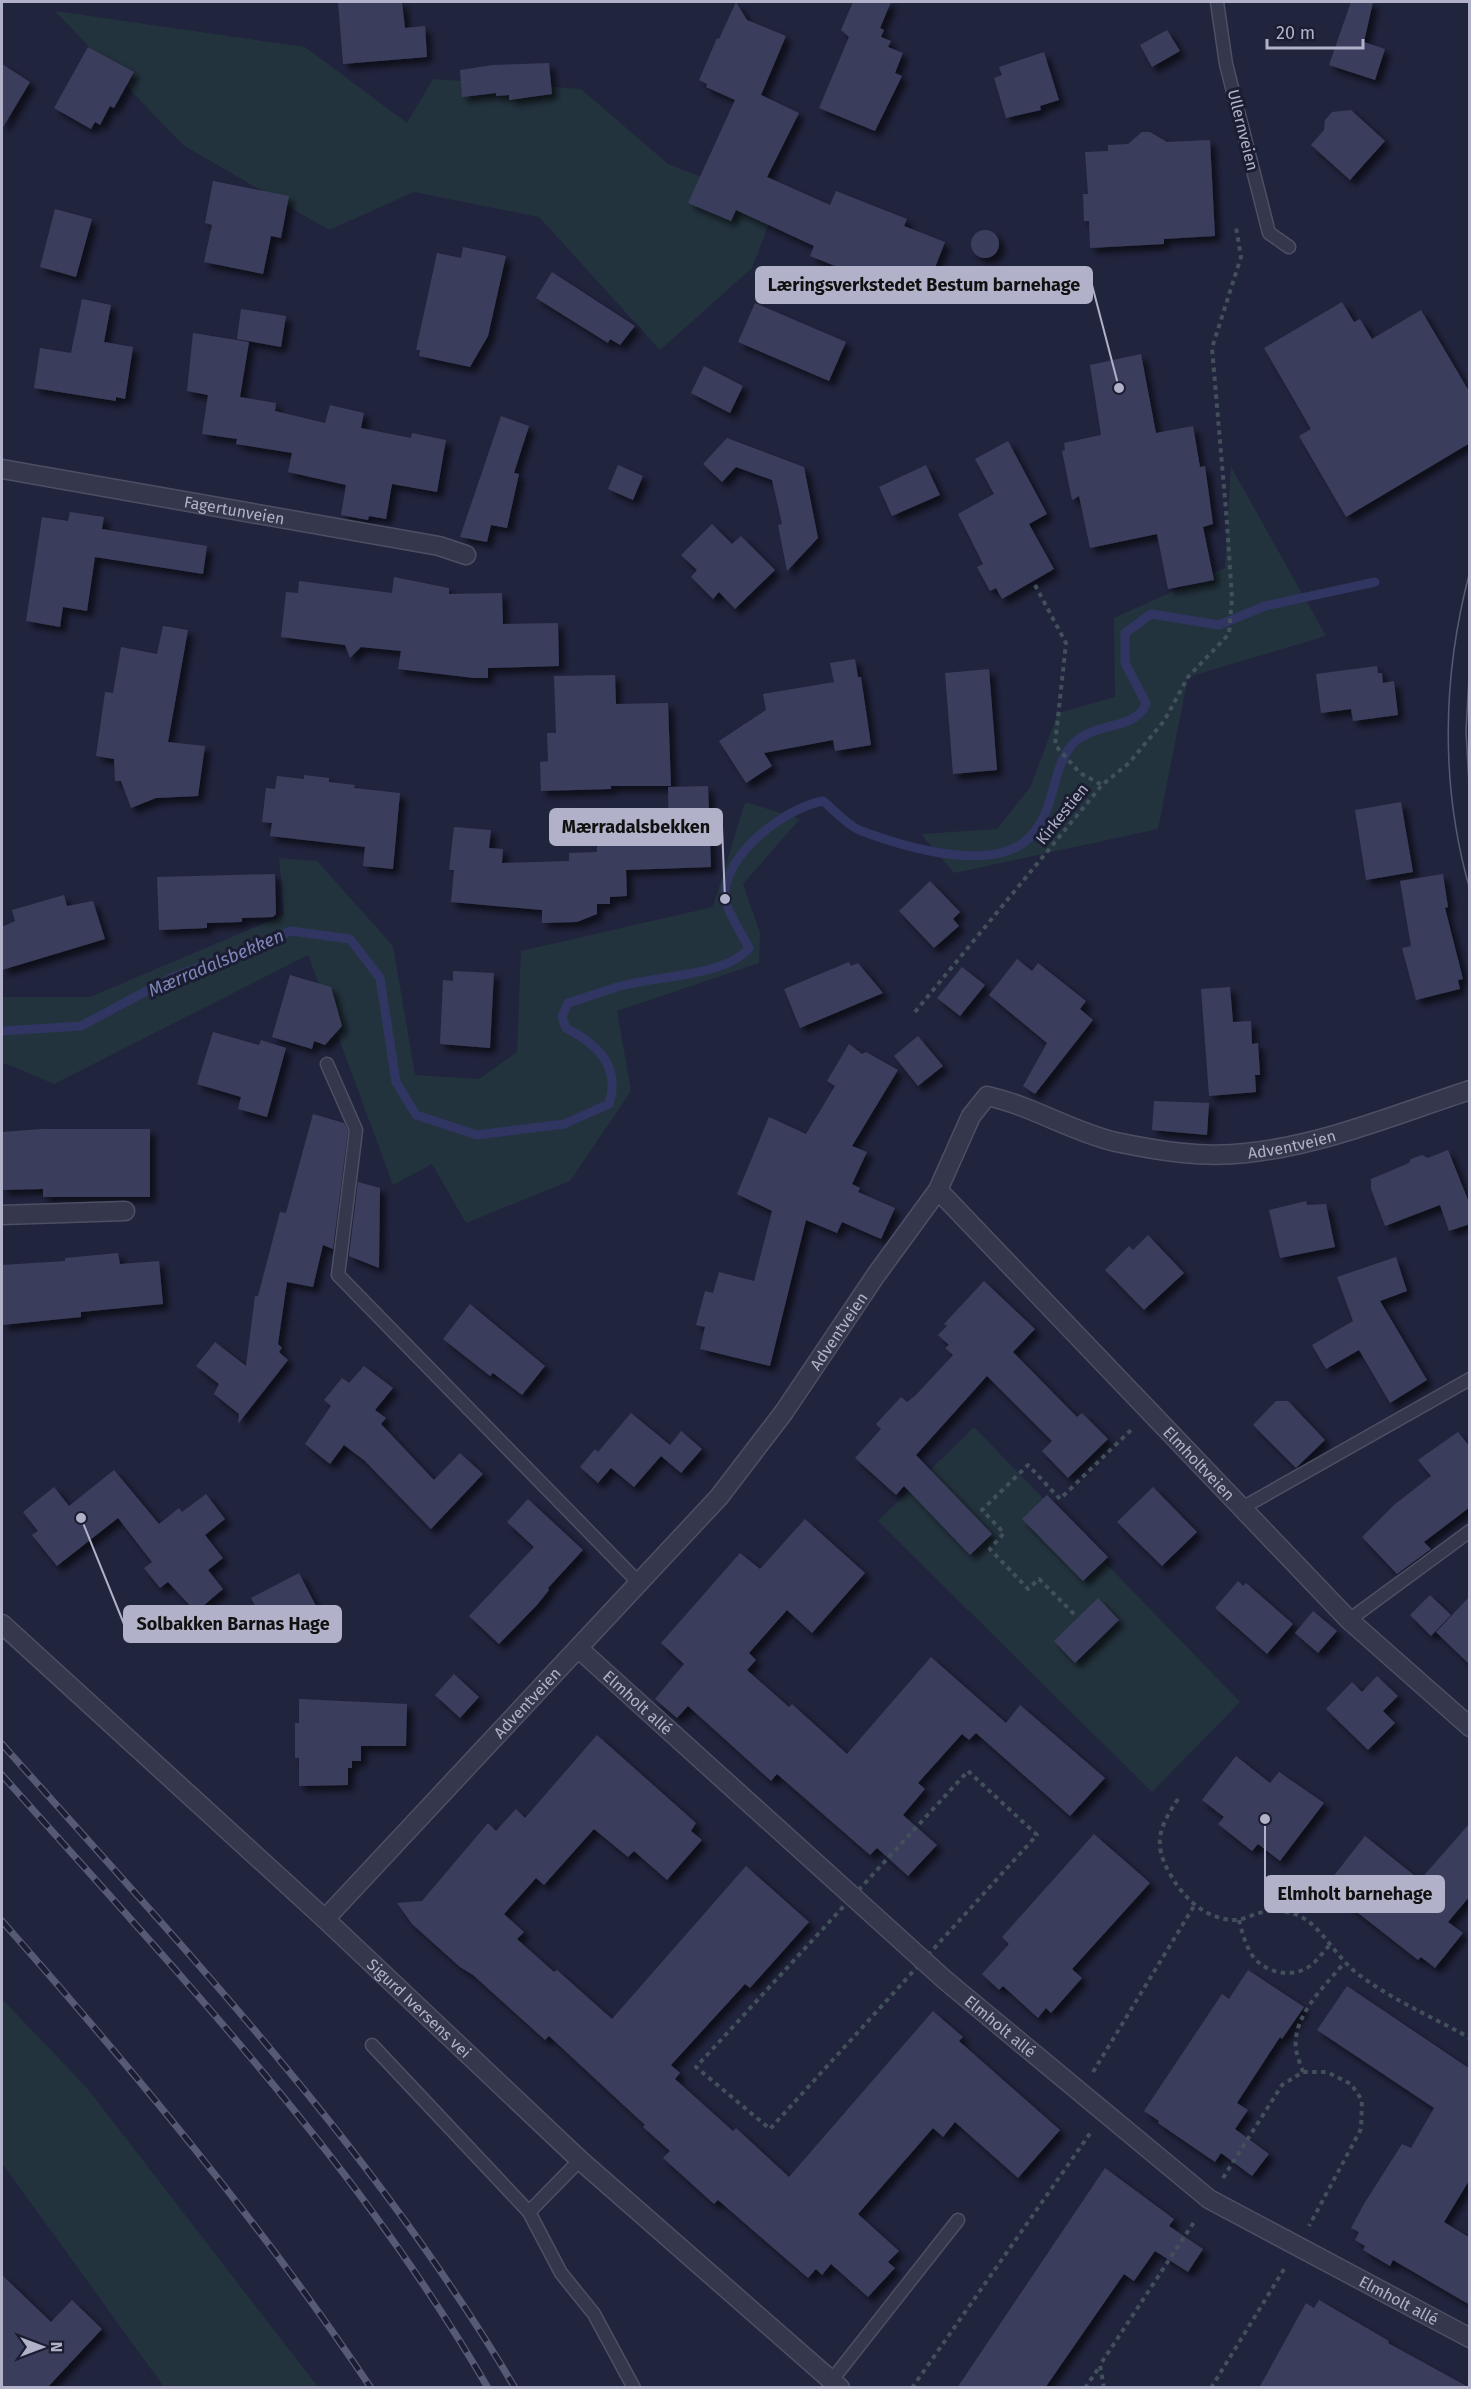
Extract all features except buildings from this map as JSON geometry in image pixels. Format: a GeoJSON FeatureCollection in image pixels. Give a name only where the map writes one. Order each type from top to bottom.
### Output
{"type":"FeatureCollection","features":[{"type":"Feature","properties":{"kind":"street","name":"Fagertunveien"},"geometry":{"type":"LineString","coordinates":[[2,468],[439,546],[466,555]]}},
{"type":"Feature","properties":{"kind":"street","name":"Adventveien"},"geometry":{"type":"LineString","coordinates":[[325,1919],[719,1497],[784,1412],[876,1275],[939,1190],[972,1116],[987,1096],[1014,1102],[1112,1141],[1156,1150],[1197,1154],[1246,1153],[1287,1146],[1470,1090]]}},
{"type":"Feature","properties":{"kind":"street","name":"Elmholtveien"},"geometry":{"type":"LineString","coordinates":[[939,1190],[1349,1620],[1470,1727]]}},
{"type":"Feature","properties":{"kind":"street"},"geometry":{"type":"LineString","coordinates":[[2,1215],[125,1211]]}},
{"type":"Feature","properties":{"kind":"street","name":"Sigurd Iversens vei"},"geometry":{"type":"LineString","coordinates":[[2,1623],[325,1919],[580,2160],[836,2384]]}},
{"type":"Feature","properties":{"kind":"street","name":"Elmholt allé"},"geometry":{"type":"LineString","coordinates":[[578,1648],[925,1962],[1104,2114],[1209,2199],[1470,2338]]}},
{"type":"Feature","properties":{"kind":"lane","name":"Ullernveien"},"geometry":{"type":"LineString","coordinates":[[1217,2],[1226,64],[1269,233],[1289,247]]}},
{"type":"Feature","properties":{"kind":"lane"},"geometry":{"type":"LineString","coordinates":[[327,1064],[356,1130],[338,1275],[639,1583]]}},
{"type":"Feature","properties":{"kind":"lane"},"geometry":{"type":"LineString","coordinates":[[1242,1508],[1470,1378]]}},
{"type":"Feature","properties":{"kind":"lane"},"geometry":{"type":"LineString","coordinates":[[1349,1620],[1470,1532]]}},
{"type":"Feature","properties":{"kind":"lane"},"geometry":{"type":"LineString","coordinates":[[372,2045],[529,2212],[561,2273],[594,2314],[634,2388]]}},
{"type":"Feature","properties":{"kind":"lane"},"geometry":{"type":"LineString","coordinates":[[529,2212],[580,2160]]}},
{"type":"Feature","properties":{"kind":"lane"},"geometry":{"type":"LineString","coordinates":[[836,2384],[958,2220]]}},
{"type":"Feature","properties":{"kind":"path","name":"Kirkestien"},"geometry":{"type":"LineString","coordinates":[[915,1012],[1102,785],[1129,763],[1164,721],[1188,677],[1228,634],[1232,598],[1212,348],[1241,257],[1236,227]]}},
{"type":"Feature","properties":{"kind":"path"},"geometry":{"type":"LineString","coordinates":[[1035,585],[1066,643],[1056,748],[1080,773],[1102,785]]}},
{"type":"Feature","properties":{"kind":"path"},"geometry":{"type":"LineString","coordinates":[[1074,1614],[1039,1579],[1028,1589],[990,1549],[1005,1533],[982,1510],[1028,1465],[1060,1499],[1134,1427],[1146,1438],[1162,1426]]}},
{"type":"Feature","properties":{"kind":"path"},"geometry":{"type":"LineString","coordinates":[[968,1771],[1037,1835],[925,1962],[770,2129],[696,2067],[968,1771]]}},
{"type":"Feature","properties":{"kind":"path"},"geometry":{"type":"LineString","coordinates":[[1178,1799],[1161,1825],[1160,1842],[1163,1863],[1182,1895],[1194,1906],[1222,1917],[1239,1920],[1275,1910],[1290,1912],[1308,1921],[1344,1963],[1362,1978],[1470,2038]]}},
{"type":"Feature","properties":{"kind":"path"},"geometry":{"type":"LineString","coordinates":[[1080,2093],[1194,1906]]}},
{"type":"Feature","properties":{"kind":"path"},"geometry":{"type":"LineString","coordinates":[[1239,1920],[1246,1943],[1254,1957],[1276,1972],[1293,1973],[1311,1966],[1329,1946]]}},
{"type":"Feature","properties":{"kind":"path"},"geometry":{"type":"LineString","coordinates":[[1303,2072],[1296,2049],[1299,2026],[1307,2009],[1344,1963]]}},
{"type":"Feature","properties":{"kind":"path"},"geometry":{"type":"LineString","coordinates":[[912,2388],[1104,2114]]}},
{"type":"Feature","properties":{"kind":"path"},"geometry":{"type":"LineString","coordinates":[[1211,2388],[1298,2248]]}},
{"type":"Feature","properties":{"kind":"path"},"geometry":{"type":"LineString","coordinates":[[1085,2388],[1100,2365]]}},
{"type":"Feature","properties":{"kind":"shaded area"},"geometry":{"type":"Polygon","coordinates":[[[55,11],[305,47],[407,123],[433,79],[581,89],[668,164],[776,206],[752,268],[660,350],[539,217],[414,192],[329,230],[183,145],[55,11]]]}},
{"type":"Feature","properties":{"kind":"shaded area"},"geometry":{"type":"Polygon","coordinates":[[[1231,467],[1326,636],[1188,677],[1158,829],[954,873],[921,834],[997,829],[1031,786],[1058,713],[1115,697],[1114,618],[1225,568],[1231,467]]]}},
{"type":"Feature","properties":{"kind":"shaded area"},"geometry":{"type":"Polygon","coordinates":[[[745,802],[800,819],[743,884],[760,933],[759,963],[617,1011],[631,1091],[570,1181],[466,1223],[432,1164],[393,1185],[308,955],[54,1084],[7,1064],[2,1065],[2,997],[90,997],[284,915],[279,858],[317,861],[393,946],[415,1075],[479,1079],[517,1052],[521,951],[713,907],[745,802]]]}},
{"type":"Feature","properties":{"kind":"shaded area"},"geometry":{"type":"Polygon","coordinates":[[[974,1427],[1240,1702],[1152,1792],[878,1521],[974,1427]]]}},
{"type":"Feature","properties":{"kind":"shaded area"},"geometry":{"type":"Polygon","coordinates":[[[2,1999],[87,2088],[318,2387],[164,2387],[2,2163],[2,1999]]]}},
{"type":"Feature","properties":{"kind":"waterway","name":"Mærradalsbekken"},"geometry":{"type":"LineString","coordinates":[[2,1031],[81,1026],[171,978],[291,931],[350,939],[380,978],[396,1082],[416,1115],[477,1135],[564,1124],[609,1104],[612,1091],[612,1078],[604,1058],[597,1049],[566,1028],[562,1017],[568,1003],[621,986],[708,970],[739,957],[749,948],[726,903],[727,882],[745,850],[775,823],[808,805],[823,801],[859,830],[922,849],[971,856],[994,854],[1014,848],[1030,837],[1045,815],[1060,767],[1071,746],[1090,733],[1134,718],[1146,703],[1125,663],[1125,633],[1151,614],[1219,625],[1265,606],[1375,582]]}},
{"type":"Feature","properties":{"kind":"tram line"},"geometry":{"type":"LineString","coordinates":[[1470,571],[1454,651],[1448,731],[1453,811],[1470,890]]}},
{"type":"Feature","properties":{"kind":"tram line"},"geometry":{"type":"LineString","coordinates":[[1470,660],[1466,731],[1470,801]]}},
{"type":"Feature","properties":{"kind":"railway"},"geometry":{"type":"LineString","coordinates":[[2,1744],[207,1975],[339,2134],[401,2216],[460,2300],[515,2388]]}},
{"type":"Feature","properties":{"kind":"railway"},"geometry":{"type":"LineString","coordinates":[[2,1775],[197,1994],[322,2145],[437,2304],[488,2388]]}},
{"type":"Feature","properties":{"kind":"railway"},"geometry":{"type":"LineString","coordinates":[[2,1921],[194,2148],[285,2266],[371,2388]]}},
{"type":"Feature","properties":{"kind":"place","name":"Læringsverkstedet Bestum barnehage"},"geometry":{"type":"Point","coordinates":[1119,388]}},
{"type":"Feature","properties":{"kind":"place","name":"Mærradalsbekken"},"geometry":{"type":"Point","coordinates":[725,899]}},
{"type":"Feature","properties":{"kind":"place","name":"Solbakken Barnas Hage"},"geometry":{"type":"Point","coordinates":[81,1518]}},
{"type":"Feature","properties":{"kind":"place","name":"Elmholt barnehage"},"geometry":{"type":"Point","coordinates":[1265,1819]}}]}
